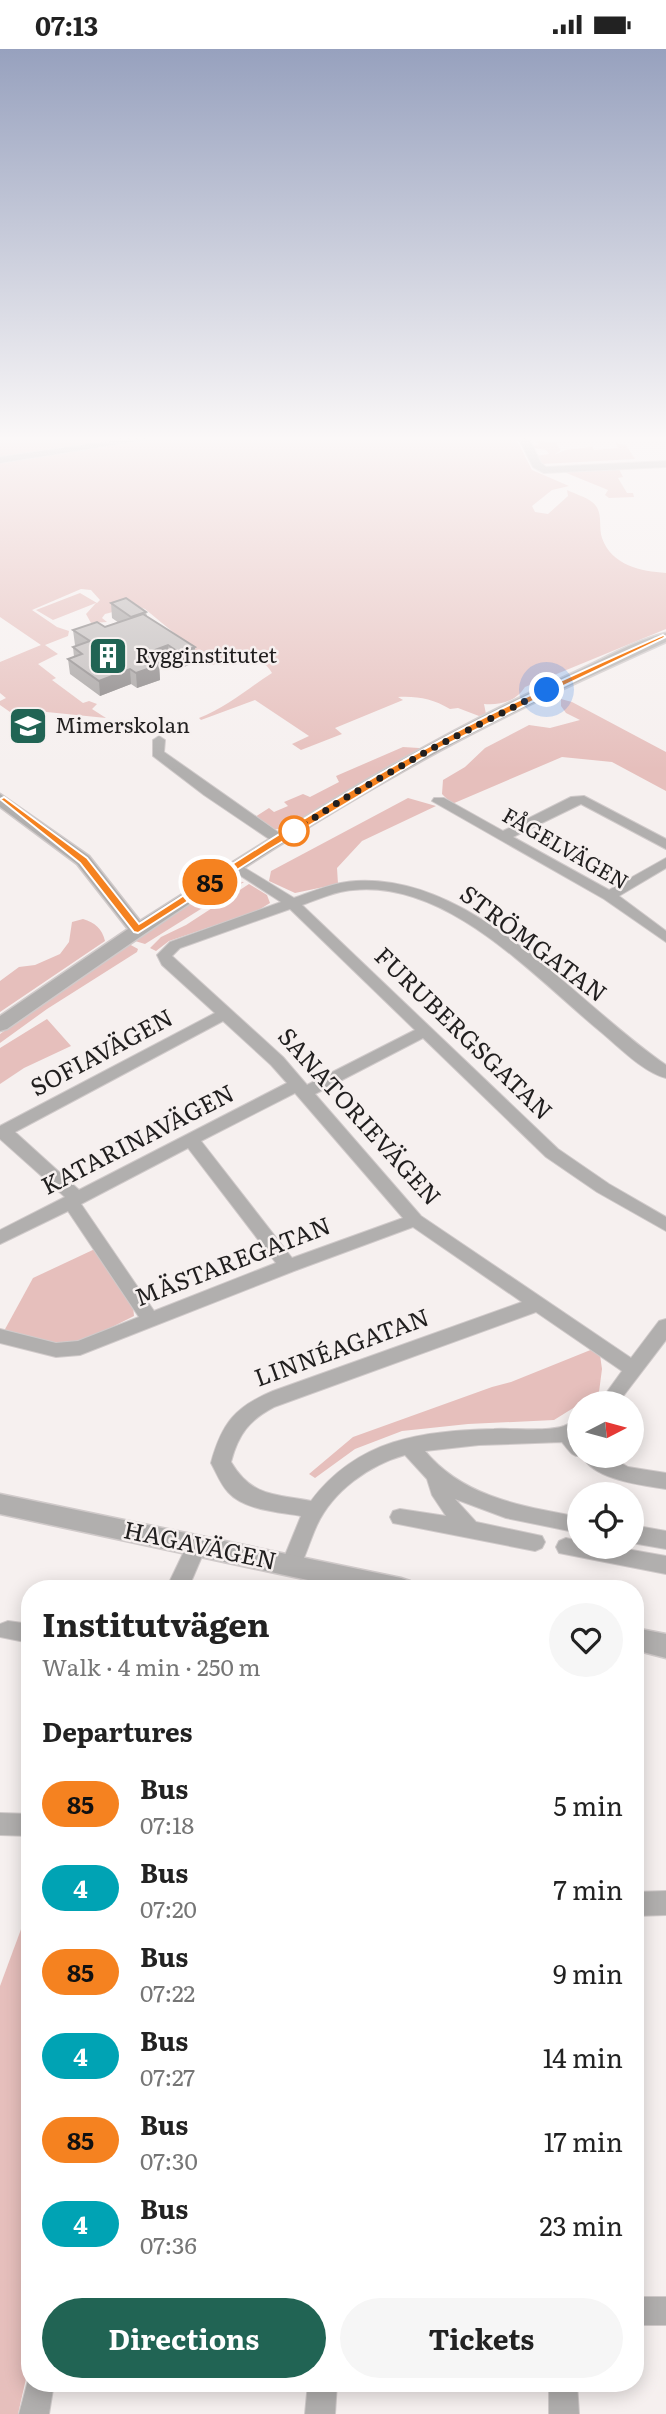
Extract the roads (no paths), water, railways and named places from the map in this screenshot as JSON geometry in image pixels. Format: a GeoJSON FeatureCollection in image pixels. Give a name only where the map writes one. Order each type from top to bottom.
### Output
{"type":"FeatureCollection","features":[{"type":"Feature","properties":{"kind":"street"},"geometry":{"type":"LineString","coordinates":[[0,1025],[235,866],[345,798],[431,749],[547,690],[666,637]]}},
{"type":"Feature","properties":{"kind":"street"},"geometry":{"type":"LineString","coordinates":[[159,740],[158,753],[209,792],[280,840]]}},
{"type":"Feature","properties":{"kind":"street"},"geometry":{"type":"LineString","coordinates":[[0,799],[83,860],[138,930]]}},
{"type":"Feature","properties":{"kind":"street"},"geometry":{"type":"LineString","coordinates":[[503,837],[576,800],[584,800],[666,845]]}},
{"type":"Feature","properties":{"kind":"street","name":"FÅGELVÄGEN"},"geometry":{"type":"LineString","coordinates":[[439,801],[610,897],[666,939]]}},
{"type":"Feature","properties":{"kind":"street"},"geometry":{"type":"LineString","coordinates":[[610,897],[666,862]]}},
{"type":"Feature","properties":{"kind":"street","name":"FURUBERGSGATAN"},"geometry":{"type":"LineString","coordinates":[[235,866],[292,903],[552,1153],[603,1188],[666,1225]]}},
{"type":"Feature","properties":{"kind":"street","name":"STRÖMGATAN"},"geometry":{"type":"LineString","coordinates":[[164,955],[175,945],[330,890],[380,884],[409,889],[453,908],[666,1073]]}},
{"type":"Feature","properties":{"kind":"street","name":"SANATORIEVÄGEN"},"geometry":{"type":"LineString","coordinates":[[164,955],[167,962],[255,1039],[415,1220],[633,1369]]}},
{"type":"Feature","properties":{"kind":"street","name":"SOFIAVÄGEN"},"geometry":{"type":"LineString","coordinates":[[2,1132],[225,1014]]}},
{"type":"Feature","properties":{"kind":"street","name":"KATARINAVÄGEN"},"geometry":{"type":"LineString","coordinates":[[0,1238],[192,1141],[425,1031]]}},
{"type":"Feature","properties":{"kind":"street"},"geometry":{"type":"LineString","coordinates":[[2,1132],[74,1200],[150,1320]]}},
{"type":"Feature","properties":{"kind":"street"},"geometry":{"type":"LineString","coordinates":[[192,1141],[288,1266]]}},
{"type":"Feature","properties":{"kind":"street","name":"MÄSTAREGATAN"},"geometry":{"type":"LineString","coordinates":[[0,1336],[68,1350],[415,1220]]}},
{"type":"Feature","properties":{"kind":"street","name":"LINNÉAGATAN"},"geometry":{"type":"LineString","coordinates":[[315,1510],[260,1500],[235,1487],[221,1463],[227,1437],[242,1415],[280,1396],[538,1304]]}},
{"type":"Feature","properties":{"kind":"street"},"geometry":{"type":"LineString","coordinates":[[617,1391],[666,1326]]}},
{"type":"Feature","properties":{"kind":"street"},"geometry":{"type":"LineString","coordinates":[[291,1565],[297,1545],[315,1510],[332,1486],[356,1466],[384,1451],[408,1444],[448,1439],[567,1437]]}},
{"type":"Feature","properties":{"kind":"street"},"geometry":{"type":"LineString","coordinates":[[408,1444],[430,1473],[480,1504],[567,1522]]}},
{"type":"Feature","properties":{"kind":"street"},"geometry":{"type":"LineString","coordinates":[[613,1468],[624,1474],[666,1481]]}},
{"type":"Feature","properties":{"kind":"street"},"geometry":{"type":"LineString","coordinates":[[437,1478],[440,1498],[470,1529]]}},
{"type":"Feature","properties":{"kind":"street","name":"HAGAVÄGEN"},"geometry":{"type":"LineString","coordinates":[[0,1504],[360,1580]]}},
{"type":"Feature","properties":{"kind":"street"},"geometry":{"type":"LineString","coordinates":[[400,1517],[535,1542]]}},
{"type":"Feature","properties":{"kind":"street"},"geometry":{"type":"LineString","coordinates":[[644,1536],[666,1540]]}},
{"type":"Feature","properties":{"kind":"street"},"geometry":{"type":"LineString","coordinates":[[181,1580],[196,1547]]}},
{"type":"Feature","properties":{"kind":"street"},"geometry":{"type":"LineString","coordinates":[[566,1547],[666,1565]]}},
{"type":"Feature","properties":{"kind":"street"},"geometry":{"type":"LineString","coordinates":[[644,1641],[666,1646]]}},
{"type":"Feature","properties":{"kind":"street"},"geometry":{"type":"LineString","coordinates":[[0,1824],[21,1825]]}},
{"type":"Feature","properties":{"kind":"street"},"geometry":{"type":"LineString","coordinates":[[644,1904],[666,1903]]}},
{"type":"Feature","properties":{"kind":"street"},"geometry":{"type":"LineString","coordinates":[[644,2311],[666,2311]]}},
{"type":"Feature","properties":{"kind":"street"},"geometry":{"type":"LineString","coordinates":[[34,2414],[38,2392]]}},
{"type":"Feature","properties":{"kind":"street"},"geometry":{"type":"LineString","coordinates":[[320,2414],[322,2392]]}},
{"type":"Feature","properties":{"kind":"street"},"geometry":{"type":"LineString","coordinates":[[563,2392],[564,2414]]}},
{"type":"Feature","properties":{"kind":"place","name":"Rygginstitutet"},"geometry":{"type":"Point","coordinates":[108,656]}},
{"type":"Feature","properties":{"kind":"place","name":"Mimerskolan"},"geometry":{"type":"Point","coordinates":[28,726]}}]}
